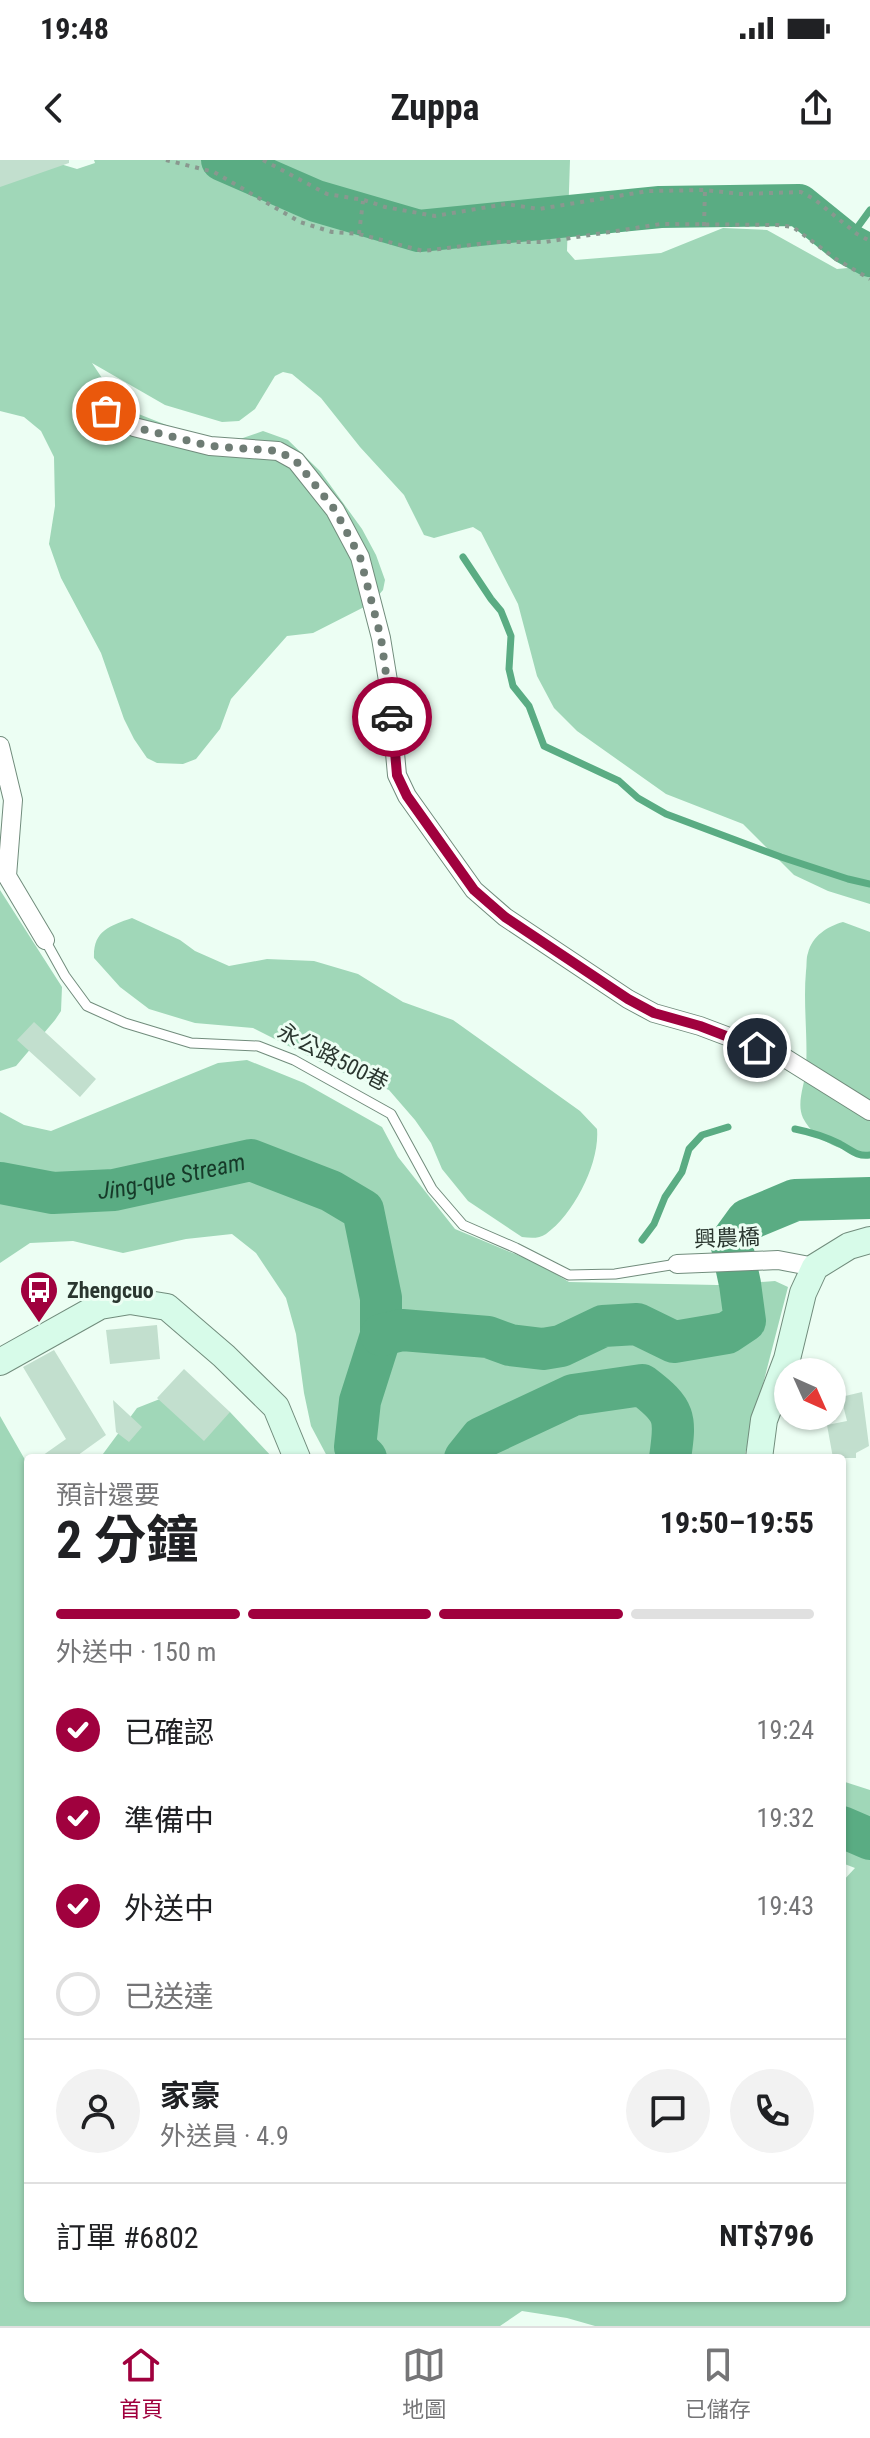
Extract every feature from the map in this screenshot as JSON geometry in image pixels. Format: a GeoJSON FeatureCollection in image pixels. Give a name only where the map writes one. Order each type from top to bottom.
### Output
{"type":"FeatureCollection","features":[{"type":"Feature","properties":{"kind":"street"},"geometry":{"type":"LineString","coordinates":[[98,393],[106,411],[134,427],[210,446],[278,451],[296,461],[335,510],[360,557],[381,638],[397,775],[407,796],[474,890],[505,917],[628,999],[654,1013],[700,1026],[785,1058],[870,1111]]}},
{"type":"Feature","properties":{"kind":"street","name":"永公路500巷"},"geometry":{"type":"LineString","coordinates":[[0,746],[13,800],[7,876],[45,940]]}},
{"type":"Feature","properties":{"kind":"street"},"geometry":{"type":"LineString","coordinates":[[760,1454],[764,1420],[787,1359],[803,1293],[815,1267],[849,1246],[870,1240]]}},
{"type":"Feature","properties":{"kind":"street","name":"興農橋"},"geometry":{"type":"LineString","coordinates":[[677,1264],[778,1260],[815,1267]]}},
{"type":"Feature","properties":{"kind":"street"},"geometry":{"type":"LineString","coordinates":[[0,1362],[100,1306],[130,1301],[167,1307],[224,1356],[276,1407],[295,1454]]}},
{"type":"Feature","properties":{"kind":"lane","name":"永公路500巷"},"geometry":{"type":"LineString","coordinates":[[45,940],[65,976],[87,1006],[125,1023],[191,1043],[258,1046],[294,1060],[391,1114],[432,1189],[463,1225],[569,1275],[615,1274],[677,1264]]}},
{"type":"Feature","properties":{"kind":"path"},"geometry":{"type":"LineString","coordinates":[[166,160],[214,172],[300,222],[423,251],[494,242],[545,242],[661,224],[793,227],[836,259],[870,279]]}},
{"type":"Feature","properties":{"kind":"path"},"geometry":{"type":"LineString","coordinates":[[263,160],[327,194],[435,216],[506,204],[539,209],[648,191],[801,192],[870,241]]}},
{"type":"Feature","properties":{"kind":"path"},"geometry":{"type":"LineString","coordinates":[[704,226],[705,190]]}},
{"type":"Feature","properties":{"kind":"path"},"geometry":{"type":"LineString","coordinates":[[359,234],[364,200]]}},
{"type":"Feature","properties":{"kind":"green space"},"geometry":{"type":"Polygon","coordinates":[[[0,160],[47,160],[77,169],[95,163],[94,160],[570,160],[567,251],[575,260],[661,253],[723,228],[767,230],[837,269],[870,266],[870,904],[828,891],[794,875],[743,824],[666,794],[577,731],[554,708],[537,676],[518,604],[481,532],[473,527],[434,538],[424,535],[404,495],[321,398],[292,374],[283,372],[275,376],[255,409],[239,421],[222,422],[165,405],[92,363],[110,390],[136,413],[174,428],[222,441],[263,431],[288,440],[320,471],[362,529],[385,580],[383,590],[372,603],[313,633],[287,636],[231,699],[220,729],[196,759],[183,764],[157,763],[147,758],[124,719],[101,653],[61,578],[49,544],[55,506],[54,457],[41,431],[24,417],[0,411],[0,160]]]}},
{"type":"Feature","properties":{"kind":"green space"},"geometry":{"type":"Polygon","coordinates":[[[0,890],[62,987],[61,1011],[55,1020],[16,1066],[0,1071],[0,890]]]}},
{"type":"Feature","properties":{"kind":"green space"},"geometry":{"type":"Polygon","coordinates":[[[132,918],[229,966],[267,959],[314,961],[358,974],[403,1002],[453,1020],[580,1111],[597,1129],[590,1172],[575,1201],[546,1234],[522,1237],[468,1201],[442,1169],[431,1143],[415,1120],[389,1090],[334,1069],[253,1028],[195,1023],[149,1009],[120,987],[94,958],[96,941],[104,931],[132,918]]]}},
{"type":"Feature","properties":{"kind":"green space"},"geometry":{"type":"Polygon","coordinates":[[[843,922],[870,932],[870,1155],[823,1140],[809,1127],[801,1112],[806,1069],[807,955],[817,937],[826,929],[843,922]]]}},
{"type":"Feature","properties":{"kind":"green space"},"geometry":{"type":"Polygon","coordinates":[[[247,1060],[304,1083],[382,1127],[398,1157],[455,1229],[539,1264],[569,1282],[717,1285],[775,1281],[788,1287],[745,1454],[326,1454],[311,1426],[296,1334],[286,1298],[256,1253],[232,1234],[186,1239],[123,1253],[73,1241],[30,1243],[0,1263],[0,1112],[24,1125],[51,1131],[218,1063],[247,1060]]]}},
{"type":"Feature","properties":{"kind":"green space"},"geometry":{"type":"Polygon","coordinates":[[[170,1395],[230,1412],[269,1454],[103,1454],[137,1408],[170,1395]]]}},
{"type":"Feature","properties":{"kind":"green space"},"geometry":{"type":"Polygon","coordinates":[[[0,1416],[24,1458],[24,2302],[846,2302],[846,1878],[855,1868],[846,1865],[846,1782],[870,1790],[870,2326],[595,2326],[522,2311],[500,2326],[0,2326],[0,1416]]]}},
{"type":"Feature","properties":{"kind":"building"},"geometry":{"type":"Polygon","coordinates":[[[0,160],[69,160],[69,163],[0,187],[0,160]]]}},
{"type":"Feature","properties":{"kind":"building"},"geometry":{"type":"Polygon","coordinates":[[[34,1022],[96,1079],[80,1097],[17,1040],[34,1022]]]}},
{"type":"Feature","properties":{"kind":"building"},"geometry":{"type":"Polygon","coordinates":[[[157,1325],[160,1359],[110,1364],[106,1330],[157,1325]]]}},
{"type":"Feature","properties":{"kind":"building"},"geometry":{"type":"Polygon","coordinates":[[[54,1350],[106,1435],[80,1454],[45,1454],[66,1439],[23,1367],[54,1350]]]}},
{"type":"Feature","properties":{"kind":"building"},"geometry":{"type":"Polygon","coordinates":[[[184,1369],[230,1412],[204,1441],[157,1398],[184,1369]]]}},
{"type":"Feature","properties":{"kind":"building"},"geometry":{"type":"Polygon","coordinates":[[[862,1392],[869,1446],[856,1453],[856,1458],[832,1454],[828,1430],[846,1430],[846,1396],[862,1392]]]}},
{"type":"Feature","properties":{"kind":"building"},"geometry":{"type":"Polygon","coordinates":[[[113,1400],[142,1427],[129,1442],[116,1432],[113,1400]]]}},
{"type":"Feature","properties":{"kind":"waterway"},"geometry":{"type":"LineString","coordinates":[[222,160],[316,201],[419,231],[660,207],[799,205],[846,243],[870,256]]}},
{"type":"Feature","properties":{"kind":"waterway"},"geometry":{"type":"LineString","coordinates":[[846,243],[870,210]]}},
{"type":"Feature","properties":{"kind":"waterway"},"geometry":{"type":"LineString","coordinates":[[463,557],[501,611],[511,636],[509,669],[513,686],[529,706],[544,746],[619,781],[638,798],[666,814],[781,857],[870,884]]}},
{"type":"Feature","properties":{"kind":"waterway"},"geometry":{"type":"LineString","coordinates":[[642,1240],[682,1172],[689,1149],[702,1135],[728,1127]]}},
{"type":"Feature","properties":{"kind":"waterway"},"geometry":{"type":"LineString","coordinates":[[795,1129],[829,1139],[858,1154],[870,1155]]}},
{"type":"Feature","properties":{"kind":"waterway","name":"Jing-que Stream"},"geometry":{"type":"LineString","coordinates":[[0,1183],[53,1193],[114,1190],[251,1160],[331,1191],[363,1210],[381,1298],[381,1335],[360,1401],[355,1447],[362,1454]]}},
{"type":"Feature","properties":{"kind":"waterway"},"geometry":{"type":"LineString","coordinates":[[381,1335],[402,1330],[488,1337],[510,1345],[543,1349],[561,1346],[603,1326],[637,1324],[674,1342],[727,1333],[745,1321],[731,1242],[747,1220],[795,1200],[870,1198]]}},
{"type":"Feature","properties":{"kind":"waterway","name":"Jing-que Stream"},"geometry":{"type":"LineString","coordinates":[[468,1454],[481,1438],[573,1395],[642,1385],[662,1402],[671,1416],[670,1454]]}},
{"type":"Feature","properties":{"kind":"waterway","name":"Jing-que Stream"},"geometry":{"type":"LineString","coordinates":[[846,1829],[870,1839]]}},
{"type":"Feature","properties":{"kind":"way so far"},"geometry":{"type":"LineString","coordinates":[[106,411],[134,427],[210,446],[278,451],[296,461],[335,510],[360,557],[381,638],[392,717]]}},
{"type":"Feature","properties":{"kind":"place","name":"Zhengcuo"},"geometry":{"type":"Point","coordinates":[39,1324]}},
{"type":"Feature","properties":{"kind":"route"},"geometry":{"type":"LineString","coordinates":[[392,717],[397,775],[407,796],[474,890],[505,917],[628,999],[654,1013],[700,1026],[757,1048]]}}]}
